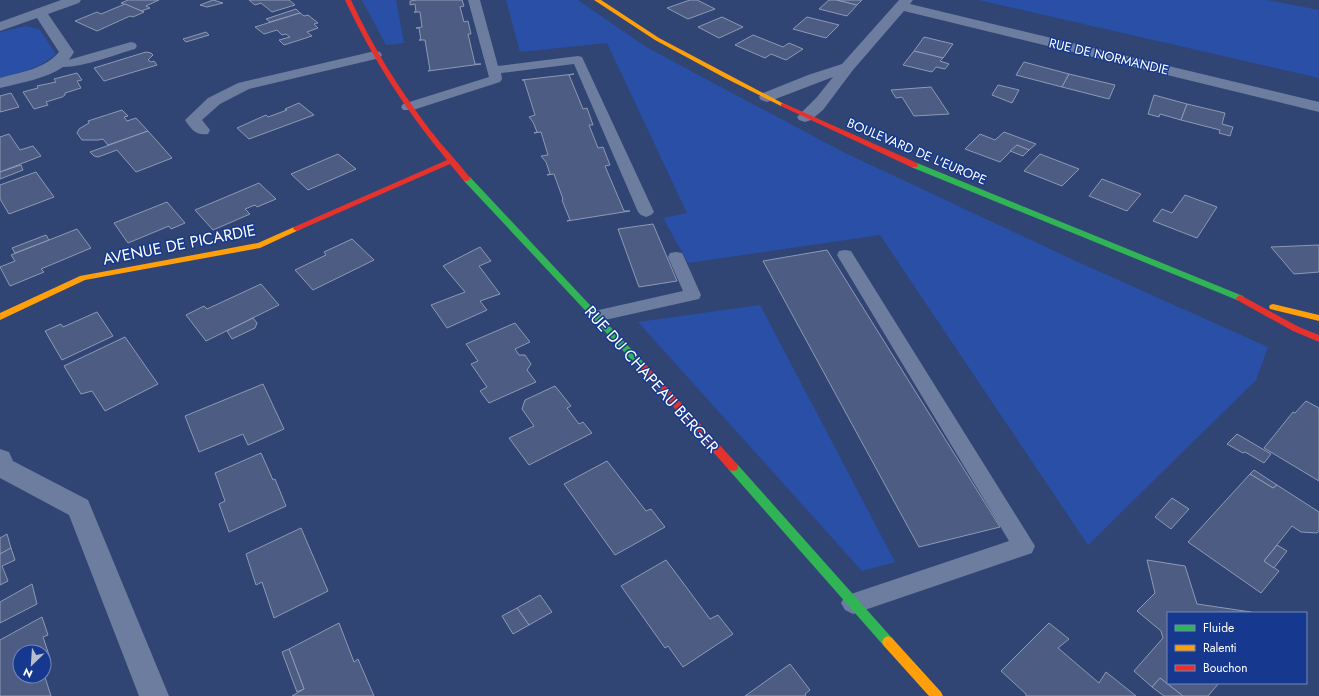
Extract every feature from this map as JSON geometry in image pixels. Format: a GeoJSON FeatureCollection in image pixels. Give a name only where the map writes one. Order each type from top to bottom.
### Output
{"type":"FeatureCollection","features":[{"type":"Feature","properties":{"kind":"street"},"geometry":{"type":"LineString","coordinates":[[0,27],[74,0]]}},
{"type":"Feature","properties":{"kind":"street","name":"RUE DU CHAPEAU BERGER"},"geometry":{"type":"LineString","coordinates":[[348,0],[360,30],[408,107],[451,161],[596,316],[937,696]]}},
{"type":"Feature","properties":{"kind":"street","name":"BOULEVARD DE L'EUROPE"},"geometry":{"type":"LineString","coordinates":[[597,0],[656,39],[805,117],[877,150],[1241,299],[1296,329],[1319,339]]}},
{"type":"Feature","properties":{"kind":"street"},"geometry":{"type":"LineString","coordinates":[[805,117],[815,110],[834,87],[847,67],[903,3]]}},
{"type":"Feature","properties":{"kind":"street","name":"RUE DE NORMANDIE"},"geometry":{"type":"LineString","coordinates":[[903,3],[1319,107]]}},
{"type":"Feature","properties":{"kind":"street"},"geometry":{"type":"LineString","coordinates":[[0,83],[40,72],[58,63],[67,52],[40,13]]}},
{"type":"Feature","properties":{"kind":"street"},"geometry":{"type":"LineString","coordinates":[[202,130],[192,120],[214,101],[244,86],[375,55]]}},
{"type":"Feature","properties":{"kind":"street"},"geometry":{"type":"LineString","coordinates":[[767,97],[813,78],[847,67]]}},
{"type":"Feature","properties":{"kind":"street","name":"AVENUE DE PICARDIE"},"geometry":{"type":"LineString","coordinates":[[0,317],[83,278],[260,245],[451,161]]}},
{"type":"Feature","properties":{"kind":"street","name":"BOULEVARD DE L'EUROPE"},"geometry":{"type":"LineString","coordinates":[[1241,299],[1319,318]]}},
{"type":"Feature","properties":{"kind":"street"},"geometry":{"type":"LineString","coordinates":[[0,458],[4,468],[79,508],[154,696]]}},
{"type":"Feature","properties":{"kind":"lane"},"geometry":{"type":"LineString","coordinates":[[408,107],[496,79],[474,0]]}},
{"type":"Feature","properties":{"kind":"lane"},"geometry":{"type":"LineString","coordinates":[[58,63],[68,64],[131,46]]}},
{"type":"Feature","properties":{"kind":"lane"},"geometry":{"type":"LineString","coordinates":[[493,70],[578,60],[646,212]]}},
{"type":"Feature","properties":{"kind":"lane"},"geometry":{"type":"LineString","coordinates":[[845,255],[1024,546],[853,602]]}},
{"type":"Feature","properties":{"kind":"lane"},"geometry":{"type":"LineString","coordinates":[[596,316],[693,295],[676,257]]}},
{"type":"Feature","properties":{"kind":"shaded area"},"geometry":{"type":"Polygon","coordinates":[[[362,0],[396,0],[404,43],[386,45],[362,0]]]}},
{"type":"Feature","properties":{"kind":"shaded area"},"geometry":{"type":"Polygon","coordinates":[[[506,0],[578,0],[646,47],[843,152],[1078,262],[1268,347],[1256,380],[1088,545],[880,235],[688,263],[663,218],[687,213],[607,43],[520,52],[506,0]]]}},
{"type":"Feature","properties":{"kind":"shaded area"},"geometry":{"type":"Polygon","coordinates":[[[979,0],[1268,0],[1319,10],[1319,78],[979,0]]]}},
{"type":"Feature","properties":{"kind":"shaded area"},"geometry":{"type":"Polygon","coordinates":[[[26,26],[39,29],[56,54],[36,67],[0,78],[0,32],[26,26]]]}},
{"type":"Feature","properties":{"kind":"shaded area"},"geometry":{"type":"Polygon","coordinates":[[[760,305],[895,562],[862,571],[638,322],[760,305]]]}},
{"type":"Feature","properties":{"kind":"building"},"geometry":{"type":"Polygon","coordinates":[[[128,0],[159,0],[146,6],[150,8],[141,11],[121,3],[128,0]]]}},
{"type":"Feature","properties":{"kind":"building"},"geometry":{"type":"Polygon","coordinates":[[[213,0],[223,3],[207,7],[200,5],[213,0]]]}},
{"type":"Feature","properties":{"kind":"building"},"geometry":{"type":"Polygon","coordinates":[[[249,0],[289,0],[295,5],[272,12],[261,3],[255,5],[249,0]]]}},
{"type":"Feature","properties":{"kind":"building"},"geometry":{"type":"Polygon","coordinates":[[[462,0],[464,6],[460,7],[464,22],[468,21],[471,34],[468,34],[475,64],[481,64],[428,71],[430,70],[425,40],[421,40],[419,28],[416,28],[422,27],[420,12],[416,12],[415,4],[410,5],[410,1],[462,0]]]}},
{"type":"Feature","properties":{"kind":"building"},"geometry":{"type":"Polygon","coordinates":[[[690,0],[697,0],[715,9],[688,19],[667,8],[690,0]]]}},
{"type":"Feature","properties":{"kind":"building"},"geometry":{"type":"Polygon","coordinates":[[[829,0],[837,0],[857,5],[847,16],[819,9],[829,0]]]}},
{"type":"Feature","properties":{"kind":"building"},"geometry":{"type":"Polygon","coordinates":[[[837,0],[862,0],[857,5],[837,0]]]}},
{"type":"Feature","properties":{"kind":"building"},"geometry":{"type":"Polygon","coordinates":[[[125,4],[144,12],[133,17],[130,16],[97,31],[75,21],[97,12],[101,14],[125,4]]]}},
{"type":"Feature","properties":{"kind":"building"},"geometry":{"type":"Polygon","coordinates":[[[296,9],[300,13],[270,22],[266,19],[296,9]]]}},
{"type":"Feature","properties":{"kind":"building"},"geometry":{"type":"Polygon","coordinates":[[[300,13],[304,16],[308,15],[318,23],[314,24],[318,28],[307,32],[312,36],[284,45],[279,40],[290,37],[286,34],[282,35],[277,30],[264,34],[255,27],[300,13]]]}},
{"type":"Feature","properties":{"kind":"building"},"geometry":{"type":"Polygon","coordinates":[[[722,17],[743,27],[719,38],[698,27],[722,17]]]}},
{"type":"Feature","properties":{"kind":"building"},"geometry":{"type":"Polygon","coordinates":[[[807,17],[839,25],[826,38],[793,29],[807,17]]]}},
{"type":"Feature","properties":{"kind":"building"},"geometry":{"type":"Polygon","coordinates":[[[206,32],[209,35],[186,42],[183,39],[206,32]]]}},
{"type":"Feature","properties":{"kind":"building"},"geometry":{"type":"Polygon","coordinates":[[[753,35],[783,47],[789,43],[803,49],[786,60],[771,54],[765,58],[735,45],[753,35]]]}},
{"type":"Feature","properties":{"kind":"building"},"geometry":{"type":"Polygon","coordinates":[[[924,37],[953,44],[943,58],[914,51],[924,37]]]}},
{"type":"Feature","properties":{"kind":"building"},"geometry":{"type":"Polygon","coordinates":[[[914,51],[943,58],[940,61],[949,64],[945,69],[936,67],[932,72],[903,65],[914,51]]]}},
{"type":"Feature","properties":{"kind":"building"},"geometry":{"type":"Polygon","coordinates":[[[146,52],[153,55],[148,60],[151,62],[154,61],[157,65],[104,81],[94,68],[146,52]]]}},
{"type":"Feature","properties":{"kind":"building"},"geometry":{"type":"Polygon","coordinates":[[[1024,62],[1069,74],[1062,87],[1016,75],[1024,62]]]}},
{"type":"Feature","properties":{"kind":"building"},"geometry":{"type":"Polygon","coordinates":[[[77,73],[82,80],[77,81],[81,88],[65,93],[62,97],[46,102],[48,105],[34,109],[23,92],[38,88],[37,86],[56,82],[54,79],[77,73]]]}},
{"type":"Feature","properties":{"kind":"building"},"geometry":{"type":"Polygon","coordinates":[[[574,74],[569,75],[583,109],[587,108],[593,125],[589,125],[598,148],[603,147],[610,165],[605,166],[624,211],[630,211],[567,221],[570,220],[554,174],[547,175],[550,174],[546,162],[541,156],[548,155],[541,132],[534,133],[537,132],[529,117],[535,115],[524,80],[522,80],[574,74]]]}},
{"type":"Feature","properties":{"kind":"building"},"geometry":{"type":"Polygon","coordinates":[[[1069,74],[1115,85],[1109,99],[1062,87],[1069,74]]]}},
{"type":"Feature","properties":{"kind":"building"},"geometry":{"type":"Polygon","coordinates":[[[998,85],[1019,90],[1012,103],[992,95],[998,85]]]}},
{"type":"Feature","properties":{"kind":"building"},"geometry":{"type":"Polygon","coordinates":[[[931,87],[949,114],[914,116],[902,97],[896,98],[891,90],[931,87]]]}},
{"type":"Feature","properties":{"kind":"building"},"geometry":{"type":"Polygon","coordinates":[[[11,93],[19,107],[0,112],[0,96],[11,93]]]}},
{"type":"Feature","properties":{"kind":"building"},"geometry":{"type":"Polygon","coordinates":[[[1154,95],[1187,104],[1181,120],[1160,114],[1159,117],[1148,114],[1154,95]]]}},
{"type":"Feature","properties":{"kind":"building"},"geometry":{"type":"Polygon","coordinates":[[[299,103],[314,115],[249,139],[237,128],[266,115],[268,117],[287,110],[285,109],[299,103]]]}},
{"type":"Feature","properties":{"kind":"building"},"geometry":{"type":"Polygon","coordinates":[[[1187,104],[1225,113],[1222,124],[1233,127],[1230,136],[1219,133],[1220,130],[1181,120],[1187,104]]]}},
{"type":"Feature","properties":{"kind":"building"},"geometry":{"type":"Polygon","coordinates":[[[122,110],[128,116],[124,117],[127,121],[136,118],[148,131],[108,145],[103,139],[82,140],[77,133],[79,129],[89,123],[88,121],[122,110]]]}},
{"type":"Feature","properties":{"kind":"building"},"geometry":{"type":"Polygon","coordinates":[[[148,131],[172,158],[136,172],[117,150],[98,157],[94,156],[90,152],[148,131]]]}},
{"type":"Feature","properties":{"kind":"building"},"geometry":{"type":"Polygon","coordinates":[[[1004,132],[1036,144],[1029,150],[1017,145],[1000,162],[965,149],[980,134],[995,140],[1004,132]]]}},
{"type":"Feature","properties":{"kind":"building"},"geometry":{"type":"Polygon","coordinates":[[[9,134],[20,150],[33,146],[41,156],[0,172],[0,137],[9,134]]]}},
{"type":"Feature","properties":{"kind":"building"},"geometry":{"type":"Polygon","coordinates":[[[1017,145],[1029,150],[1023,156],[1010,151],[1017,145]]]}},
{"type":"Feature","properties":{"kind":"building"},"geometry":{"type":"Polygon","coordinates":[[[338,154],[356,169],[308,190],[291,174],[338,154]]]}},
{"type":"Feature","properties":{"kind":"building"},"geometry":{"type":"Polygon","coordinates":[[[1040,154],[1079,169],[1062,186],[1024,171],[1040,154]]]}},
{"type":"Feature","properties":{"kind":"building"},"geometry":{"type":"Polygon","coordinates":[[[21,165],[23,170],[0,179],[0,172],[21,165]]]}},
{"type":"Feature","properties":{"kind":"building"},"geometry":{"type":"Polygon","coordinates":[[[36,172],[54,197],[9,214],[0,199],[0,185],[36,172]]]}},
{"type":"Feature","properties":{"kind":"building"},"geometry":{"type":"Polygon","coordinates":[[[1102,179],[1141,194],[1127,211],[1089,196],[1102,179]]]}},
{"type":"Feature","properties":{"kind":"building"},"geometry":{"type":"Polygon","coordinates":[[[259,183],[276,199],[257,207],[255,205],[245,209],[250,214],[213,230],[195,210],[259,183]]]}},
{"type":"Feature","properties":{"kind":"building"},"geometry":{"type":"Polygon","coordinates":[[[1185,195],[1217,207],[1197,238],[1153,221],[1162,209],[1172,213],[1185,195]]]}},
{"type":"Feature","properties":{"kind":"building"},"geometry":{"type":"Polygon","coordinates":[[[167,202],[185,223],[171,229],[169,226],[128,243],[114,223],[167,202]]]}},
{"type":"Feature","properties":{"kind":"building"},"geometry":{"type":"Polygon","coordinates":[[[653,224],[677,281],[639,287],[618,229],[653,224]]]}},
{"type":"Feature","properties":{"kind":"building"},"geometry":{"type":"Polygon","coordinates":[[[77,229],[91,248],[41,269],[44,272],[10,286],[0,267],[15,261],[11,255],[77,229]]]}},
{"type":"Feature","properties":{"kind":"building"},"geometry":{"type":"Polygon","coordinates":[[[46,235],[49,240],[15,253],[12,248],[46,235]]]}},
{"type":"Feature","properties":{"kind":"building"},"geometry":{"type":"Polygon","coordinates":[[[352,239],[374,260],[313,290],[295,270],[326,255],[324,252],[352,239]]]}},
{"type":"Feature","properties":{"kind":"building"},"geometry":{"type":"Polygon","coordinates":[[[1319,245],[1319,272],[1294,274],[1271,247],[1319,245]]]}},
{"type":"Feature","properties":{"kind":"building"},"geometry":{"type":"Polygon","coordinates":[[[480,247],[491,261],[479,266],[500,294],[480,301],[487,310],[447,328],[431,305],[465,292],[443,266],[480,247]]]}},
{"type":"Feature","properties":{"kind":"building"},"geometry":{"type":"Polygon","coordinates":[[[827,250],[1000,527],[919,547],[763,261],[827,250]]]}},
{"type":"Feature","properties":{"kind":"building"},"geometry":{"type":"Polygon","coordinates":[[[261,284],[279,305],[206,341],[186,315],[204,306],[207,309],[261,284]]]}},
{"type":"Feature","properties":{"kind":"building"},"geometry":{"type":"Polygon","coordinates":[[[97,312],[113,336],[62,360],[45,331],[61,324],[63,327],[97,312]]]}},
{"type":"Feature","properties":{"kind":"building"},"geometry":{"type":"Polygon","coordinates":[[[253,318],[257,323],[255,328],[232,339],[227,331],[253,318]]]}},
{"type":"Feature","properties":{"kind":"building"},"geometry":{"type":"Polygon","coordinates":[[[515,323],[530,342],[515,349],[519,355],[525,355],[531,364],[527,370],[536,382],[489,403],[480,391],[487,387],[471,364],[478,361],[466,344],[515,323]]]}},
{"type":"Feature","properties":{"kind":"building"},"geometry":{"type":"Polygon","coordinates":[[[125,337],[158,384],[105,411],[92,391],[81,394],[64,366],[125,337]]]}},
{"type":"Feature","properties":{"kind":"building"},"geometry":{"type":"Polygon","coordinates":[[[263,384],[284,429],[248,445],[243,434],[199,452],[185,416],[263,384]]]}},
{"type":"Feature","properties":{"kind":"building"},"geometry":{"type":"Polygon","coordinates":[[[555,386],[571,406],[567,408],[579,424],[583,422],[592,433],[529,465],[509,438],[534,426],[522,409],[525,400],[555,386]]]}},
{"type":"Feature","properties":{"kind":"building"},"geometry":{"type":"Polygon","coordinates":[[[1306,401],[1319,408],[1319,481],[1264,448],[1293,412],[1295,413],[1306,401]]]}},
{"type":"Feature","properties":{"kind":"building"},"geometry":{"type":"Polygon","coordinates":[[[1237,434],[1271,454],[1264,463],[1227,444],[1237,434]]]}},
{"type":"Feature","properties":{"kind":"building"},"geometry":{"type":"Polygon","coordinates":[[[261,453],[273,480],[275,479],[286,506],[229,532],[219,504],[225,501],[215,473],[261,453]]]}},
{"type":"Feature","properties":{"kind":"building"},"geometry":{"type":"Polygon","coordinates":[[[607,461],[646,511],[651,509],[665,527],[615,555],[564,484],[607,461]]]}},
{"type":"Feature","properties":{"kind":"building"},"geometry":{"type":"Polygon","coordinates":[[[1254,470],[1277,485],[1273,488],[1250,474],[1254,470]]]}},
{"type":"Feature","properties":{"kind":"building"},"geometry":{"type":"Polygon","coordinates":[[[1250,474],[1273,488],[1277,485],[1319,512],[1319,531],[1317,533],[1301,532],[1292,526],[1264,561],[1279,571],[1261,593],[1188,542],[1250,474]]]}},
{"type":"Feature","properties":{"kind":"building"},"geometry":{"type":"Polygon","coordinates":[[[1172,498],[1189,509],[1171,529],[1155,517],[1172,498]]]}},
{"type":"Feature","properties":{"kind":"building"},"geometry":{"type":"Polygon","coordinates":[[[301,528],[328,591],[274,618],[262,582],[256,585],[246,554],[301,528]]]}},
{"type":"Feature","properties":{"kind":"building"},"geometry":{"type":"Polygon","coordinates":[[[7,534],[11,548],[0,554],[0,538],[7,534]]]}},
{"type":"Feature","properties":{"kind":"building"},"geometry":{"type":"Polygon","coordinates":[[[1277,545],[1287,551],[1274,568],[1264,561],[1277,545]]]}},
{"type":"Feature","properties":{"kind":"building"},"geometry":{"type":"Polygon","coordinates":[[[11,548],[15,560],[2,566],[8,581],[0,585],[0,554],[11,548]]]}},
{"type":"Feature","properties":{"kind":"building"},"geometry":{"type":"Polygon","coordinates":[[[666,560],[710,619],[718,615],[733,634],[683,667],[668,646],[665,648],[621,586],[666,560]]]}},
{"type":"Feature","properties":{"kind":"building"},"geometry":{"type":"Polygon","coordinates":[[[1147,560],[1185,566],[1197,604],[1251,612],[1167,612],[1167,683],[1160,678],[1152,687],[1134,671],[1163,638],[1161,631],[1137,611],[1155,593],[1147,560]]]}},
{"type":"Feature","properties":{"kind":"building"},"geometry":{"type":"Polygon","coordinates":[[[32,584],[37,604],[0,623],[0,602],[32,584]]]}},
{"type":"Feature","properties":{"kind":"building"},"geometry":{"type":"Polygon","coordinates":[[[540,595],[552,612],[529,625],[517,608],[540,595]]]}},
{"type":"Feature","properties":{"kind":"building"},"geometry":{"type":"Polygon","coordinates":[[[517,608],[529,625],[513,634],[502,616],[517,608]]]}},
{"type":"Feature","properties":{"kind":"building"},"geometry":{"type":"Polygon","coordinates":[[[42,617],[48,635],[43,637],[45,644],[12,644],[12,684],[47,684],[51,696],[0,696],[0,640],[42,617]]]}},
{"type":"Feature","properties":{"kind":"building"},"geometry":{"type":"Polygon","coordinates":[[[339,623],[354,662],[358,659],[374,696],[292,696],[304,689],[289,649],[339,623]]]}},
{"type":"Feature","properties":{"kind":"building"},"geometry":{"type":"Polygon","coordinates":[[[1049,623],[1069,639],[1058,648],[1099,683],[1106,672],[1136,696],[1026,696],[1026,694],[1001,671],[1049,623]]]}},
{"type":"Feature","properties":{"kind":"building"},"geometry":{"type":"Polygon","coordinates":[[[289,649],[304,689],[297,692],[282,652],[289,649]]]}},
{"type":"Feature","properties":{"kind":"building"},"geometry":{"type":"Polygon","coordinates":[[[790,664],[810,690],[805,694],[806,696],[745,696],[790,664]]]}},
{"type":"Feature","properties":{"kind":"building"},"geometry":{"type":"Polygon","coordinates":[[[1160,678],[1183,696],[1164,696],[1152,687],[1160,678]]]}},
{"type":"Feature","properties":{"kind":"building"},"geometry":{"type":"Polygon","coordinates":[[[1168,684],[1218,684],[1208,696],[1183,696],[1168,684]]]}},
{"type":"Feature","properties":{"kind":"traffic: fast"},"geometry":{"type":"LineString","coordinates":[[914,165],[1240,298]]}},
{"type":"Feature","properties":{"kind":"traffic: fast"},"geometry":{"type":"LineString","coordinates":[[467,179],[644,368]]}},
{"type":"Feature","properties":{"kind":"traffic: fast"},"geometry":{"type":"LineString","coordinates":[[733,467],[888,642]]}},
{"type":"Feature","properties":{"kind":"traffic: slow"},"geometry":{"type":"LineString","coordinates":[[597,0],[657,39],[783,105]]}},
{"type":"Feature","properties":{"kind":"traffic: slow"},"geometry":{"type":"LineString","coordinates":[[0,317],[83,278],[260,245],[297,229]]}},
{"type":"Feature","properties":{"kind":"traffic: slow"},"geometry":{"type":"LineString","coordinates":[[1273,307],[1319,318]]}},
{"type":"Feature","properties":{"kind":"traffic: slow"},"geometry":{"type":"LineString","coordinates":[[888,642],[937,696]]}},
{"type":"Feature","properties":{"kind":"traffic: jam"},"geometry":{"type":"LineString","coordinates":[[348,0],[368,41],[392,82],[428,132],[467,179]]}},
{"type":"Feature","properties":{"kind":"traffic: jam"},"geometry":{"type":"LineString","coordinates":[[783,105],[914,165]]}},
{"type":"Feature","properties":{"kind":"traffic: jam"},"geometry":{"type":"LineString","coordinates":[[297,229],[451,161]]}},
{"type":"Feature","properties":{"kind":"traffic: jam"},"geometry":{"type":"LineString","coordinates":[[1240,298],[1296,329],[1319,339]]}},
{"type":"Feature","properties":{"kind":"traffic: jam"},"geometry":{"type":"LineString","coordinates":[[644,368],[733,467]]}}]}
